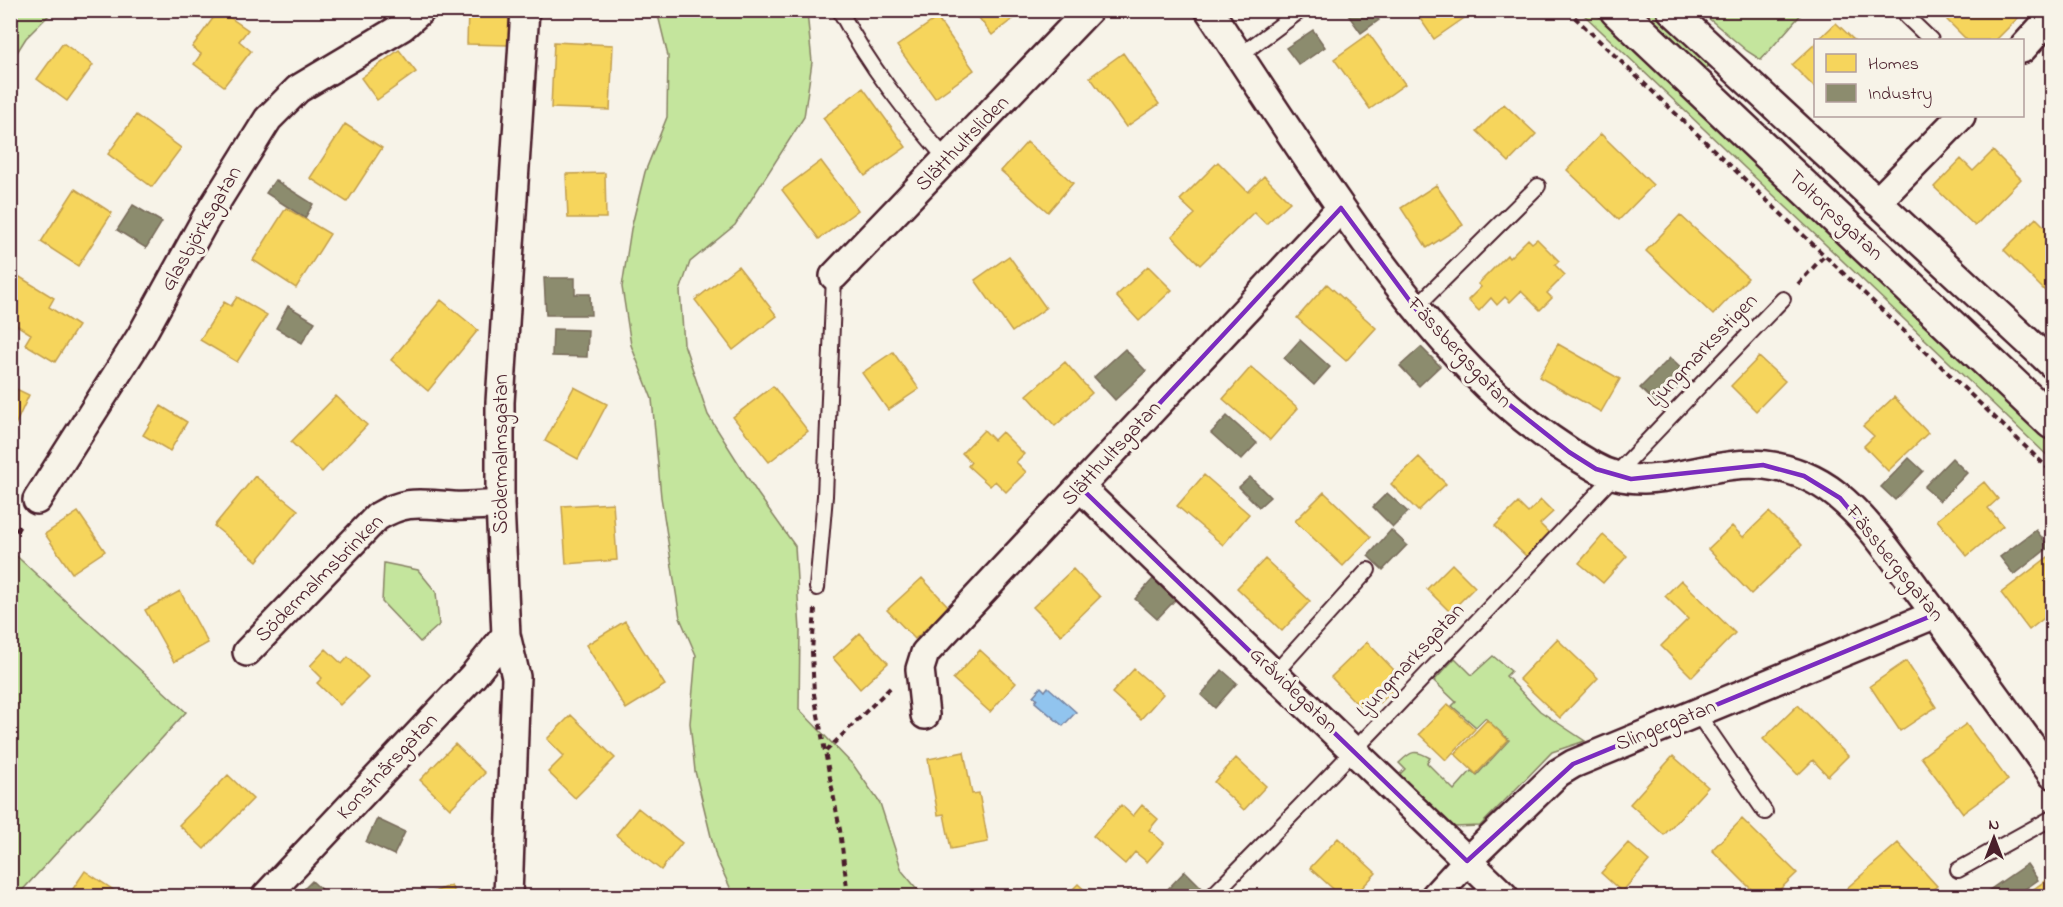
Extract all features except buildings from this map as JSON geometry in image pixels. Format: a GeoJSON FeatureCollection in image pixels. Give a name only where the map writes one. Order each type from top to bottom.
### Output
{"type":"FeatureCollection","features":[{"type":"Feature","properties":{"kind":"street","name":"Glasbjörksgatan"},"geometry":{"type":"LineString","coordinates":[[37,501],[141,336],[205,220],[268,119],[298,89],[402,27],[421,10]]}},
{"type":"Feature","properties":{"kind":"street","name":"Södermalmsgatan"},"geometry":{"type":"LineString","coordinates":[[508,897],[516,677],[506,634],[500,504],[503,331],[525,10]]}},
{"type":"Feature","properties":{"kind":"street","name":"Slätthultsliden"},"geometry":{"type":"LineString","coordinates":[[834,276],[948,161],[1089,10]]}},
{"type":"Feature","properties":{"kind":"street","name":"Fässbergsgatan"},"geometry":{"type":"LineString","coordinates":[[1209,10],[1341,208],[1415,308],[1482,383],[1514,413],[1569,452],[1613,475],[1651,480],[1716,468],[1763,465],[1804,476],[1824,485],[1840,498],[1877,537],[2052,774]]}},
{"type":"Feature","properties":{"kind":"street","name":"Toltorpsgatan"},"geometry":{"type":"LineString","coordinates":[[1617,10],[2052,422]]}},
{"type":"Feature","properties":{"kind":"street","name":"Toltorpsgatan"},"geometry":{"type":"LineString","coordinates":[[1671,10],[2052,364]]}},
{"type":"Feature","properties":{"kind":"street"},"geometry":{"type":"LineString","coordinates":[[2024,47],[2050,18]]}},
{"type":"Feature","properties":{"kind":"street"},"geometry":{"type":"LineString","coordinates":[[1877,202],[1960,117]]}},
{"type":"Feature","properties":{"kind":"street","name":"Slätthultsgatan"},"geometry":{"type":"LineString","coordinates":[[925,653],[1341,208]]}},
{"type":"Feature","properties":{"kind":"street","name":"Gråvidegatan"},"geometry":{"type":"LineString","coordinates":[[1081,488],[1356,751],[1504,897]]}},
{"type":"Feature","properties":{"kind":"street","name":"Södermalmsbrinken"},"geometry":{"type":"LineString","coordinates":[[247,652],[377,517],[394,506],[418,502],[455,506],[500,504]]}},
{"type":"Feature","properties":{"kind":"street","name":"Slingergatan"},"geometry":{"type":"LineString","coordinates":[[1436,897],[1467,861],[1558,773],[1573,764],[1935,614]]}},
{"type":"Feature","properties":{"kind":"street","name":"Konstnärsgatan"},"geometry":{"type":"LineString","coordinates":[[266,897],[473,676],[506,634]]}},
{"type":"Feature","properties":{"kind":"street"},"geometry":{"type":"LineString","coordinates":[[925,653],[920,669],[925,715]]}},
{"type":"Feature","properties":{"kind":"lane"},"geometry":{"type":"LineString","coordinates":[[1239,56],[1301,10]]}},
{"type":"Feature","properties":{"kind":"lane"},"geometry":{"type":"LineString","coordinates":[[840,11],[860,49],[948,161]]}},
{"type":"Feature","properties":{"kind":"lane"},"geometry":{"type":"LineString","coordinates":[[1907,17],[1930,39]]}},
{"type":"Feature","properties":{"kind":"lane"},"geometry":{"type":"LineString","coordinates":[[1415,308],[1538,186]]}},
{"type":"Feature","properties":{"kind":"lane"},"geometry":{"type":"LineString","coordinates":[[817,588],[825,496],[834,276]]}},
{"type":"Feature","properties":{"kind":"lane","name":"Ljungmarksstigen"},"geometry":{"type":"LineString","coordinates":[[1613,475],[1783,299]]}},
{"type":"Feature","properties":{"kind":"lane","name":"Ljungmarksgatan"},"geometry":{"type":"LineString","coordinates":[[1212,897],[1356,751],[1613,475]]}},
{"type":"Feature","properties":{"kind":"lane"},"geometry":{"type":"LineString","coordinates":[[1275,673],[1368,570]]}},
{"type":"Feature","properties":{"kind":"lane"},"geometry":{"type":"LineString","coordinates":[[1697,713],[1765,812]]}},
{"type":"Feature","properties":{"kind":"lane"},"geometry":{"type":"LineString","coordinates":[[1958,870],[2052,818]]}},
{"type":"Feature","properties":{"kind":"path"},"geometry":{"type":"LineString","coordinates":[[1567,10],[2052,472]]}},
{"type":"Feature","properties":{"kind":"path","name":"Ljungmarksstigen"},"geometry":{"type":"LineString","coordinates":[[1783,299],[1824,256]]}},
{"type":"Feature","properties":{"kind":"path"},"geometry":{"type":"LineString","coordinates":[[817,588],[812,652],[814,694],[840,830],[848,897]]}},
{"type":"Feature","properties":{"kind":"path"},"geometry":{"type":"LineString","coordinates":[[826,751],[925,653]]}},
{"type":"Feature","properties":{"kind":"highlighted area"},"geometry":{"type":"Polygon","coordinates":[[[1341,208],[1415,308],[1482,383],[1569,452],[1596,469],[1631,479],[1763,465],[1804,476],[1840,498],[1936,614],[1573,764],[1467,861],[1081,488],[1341,208]]]}},
{"type":"Feature","properties":{"kind":"green space"},"geometry":{"type":"Polygon","coordinates":[[[11,10],[53,11],[26,38],[11,62],[11,10]]]}},
{"type":"Feature","properties":{"kind":"green space"},"geometry":{"type":"Polygon","coordinates":[[[657,11],[807,12],[812,62],[804,117],[735,225],[690,262],[680,291],[684,344],[708,415],[758,494],[795,546],[800,631],[799,709],[854,766],[880,803],[902,871],[923,896],[734,896],[716,857],[695,771],[690,723],[696,655],[680,618],[661,497],[652,399],[631,345],[622,287],[631,229],[645,172],[667,117],[668,56],[657,11]]]}},
{"type":"Feature","properties":{"kind":"green space"},"geometry":{"type":"Polygon","coordinates":[[[1580,11],[1593,11],[2052,445],[2052,460],[1580,11]]]}},
{"type":"Feature","properties":{"kind":"green space"},"geometry":{"type":"Polygon","coordinates":[[[1643,11],[1655,11],[1710,64],[1706,69],[1643,11]]]}},
{"type":"Feature","properties":{"kind":"green space"},"geometry":{"type":"Polygon","coordinates":[[[1700,11],[1804,11],[1761,60],[1700,11]]]}},
{"type":"Feature","properties":{"kind":"green space"},"geometry":{"type":"Polygon","coordinates":[[[10,550],[186,712],[17,896],[10,896],[10,550]]]}},
{"type":"Feature","properties":{"kind":"green space"},"geometry":{"type":"Polygon","coordinates":[[[384,563],[418,570],[436,592],[439,625],[420,642],[382,602],[384,563]]]}},
{"type":"Feature","properties":{"kind":"green space"},"geometry":{"type":"Polygon","coordinates":[[[1493,656],[1511,671],[1506,676],[1540,711],[1585,741],[1552,752],[1480,826],[1455,827],[1399,775],[1405,769],[1399,763],[1413,753],[1425,755],[1430,758],[1427,763],[1454,790],[1471,771],[1477,775],[1509,740],[1485,718],[1476,727],[1452,706],[1456,702],[1434,681],[1455,658],[1472,675],[1493,656]]]}},
{"type":"Feature","properties":{"kind":"water"},"geometry":{"type":"Polygon","coordinates":[[[1041,687],[1045,691],[1048,687],[1076,712],[1063,726],[1035,702],[1037,699],[1033,696],[1041,687]]]}}]}
